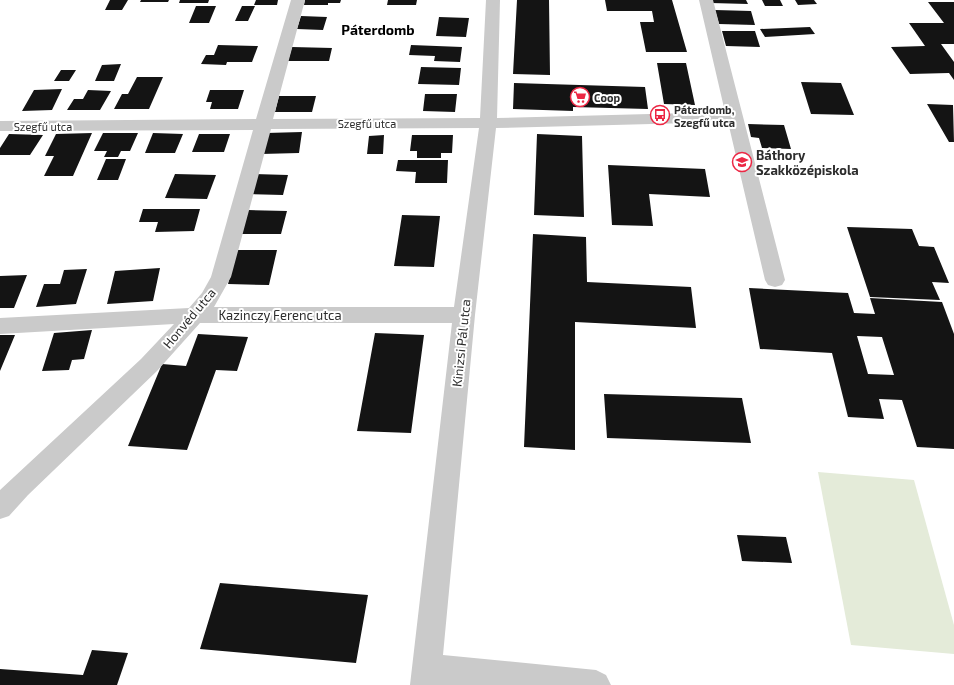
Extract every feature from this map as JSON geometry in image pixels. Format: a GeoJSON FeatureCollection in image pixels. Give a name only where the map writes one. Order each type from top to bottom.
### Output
{"type":"FeatureCollection","features":[{"type":"Feature","properties":{"kind":"street","name":"Honvéd utca"},"geometry":{"type":"LineString","coordinates":[[0,508],[18,487],[149,365],[210,298],[221,277],[298,0]]}},
{"type":"Feature","properties":{"kind":"street","name":"Kinizsi Pál utca"},"geometry":{"type":"LineString","coordinates":[[426,677],[464,315],[488,122],[493,0]]}},
{"type":"Feature","properties":{"kind":"street"},"geometry":{"type":"LineString","coordinates":[[706,0],[775,280]]}},
{"type":"Feature","properties":{"kind":"street","name":"Szegfű utca"},"geometry":{"type":"LineString","coordinates":[[0,126],[488,122],[735,117]]}},
{"type":"Feature","properties":{"kind":"street","name":"Kazinczy Ferenc utca"},"geometry":{"type":"LineString","coordinates":[[0,326],[194,315],[464,315]]}},
{"type":"Feature","properties":{"kind":"street"},"geometry":{"type":"LineString","coordinates":[[426,677],[596,685]]}},
{"type":"Feature","properties":{"kind":"green space"},"geometry":{"type":"Polygon","coordinates":[[[818,472],[914,480],[954,625],[954,654],[851,645],[818,472]]]}},
{"type":"Feature","properties":{"kind":"building"},"geometry":{"type":"Polygon","coordinates":[[[110,0],[128,0],[122,10],[105,10],[110,0]]]}},
{"type":"Feature","properties":{"kind":"building"},"geometry":{"type":"Polygon","coordinates":[[[141,0],[169,0],[168,2],[140,2],[141,0]]]}},
{"type":"Feature","properties":{"kind":"building"},"geometry":{"type":"Polygon","coordinates":[[[180,0],[209,0],[208,3],[179,3],[180,0]]]}},
{"type":"Feature","properties":{"kind":"building"},"geometry":{"type":"Polygon","coordinates":[[[256,0],[278,0],[277,5],[254,5],[256,0]]]}},
{"type":"Feature","properties":{"kind":"building"},"geometry":{"type":"Polygon","coordinates":[[[305,0],[341,0],[340,3],[328,3],[328,5],[304,5],[305,0]]]}},
{"type":"Feature","properties":{"kind":"building"},"geometry":{"type":"Polygon","coordinates":[[[388,0],[417,0],[416,5],[387,5],[388,0]]]}},
{"type":"Feature","properties":{"kind":"building"},"geometry":{"type":"Polygon","coordinates":[[[517,0],[549,0],[550,75],[513,74],[517,0]]]}},
{"type":"Feature","properties":{"kind":"building"},"geometry":{"type":"Polygon","coordinates":[[[605,0],[672,0],[687,52],[646,52],[640,22],[654,22],[652,11],[607,11],[605,0]]]}},
{"type":"Feature","properties":{"kind":"building"},"geometry":{"type":"Polygon","coordinates":[[[710,0],[746,0],[748,4],[711,3],[710,0]]]}},
{"type":"Feature","properties":{"kind":"building"},"geometry":{"type":"Polygon","coordinates":[[[762,0],[780,0],[783,6],[765,6],[762,0]]]}},
{"type":"Feature","properties":{"kind":"building"},"geometry":{"type":"Polygon","coordinates":[[[795,0],[814,0],[817,4],[798,5],[795,0]]]}},
{"type":"Feature","properties":{"kind":"building"},"geometry":{"type":"Polygon","coordinates":[[[928,2],[954,2],[954,44],[941,44],[954,62],[954,80],[949,73],[910,74],[891,47],[925,46],[909,23],[944,23],[928,2]]]}},
{"type":"Feature","properties":{"kind":"building"},"geometry":{"type":"Polygon","coordinates":[[[196,6],[216,6],[209,23],[189,23],[196,6]]]}},
{"type":"Feature","properties":{"kind":"building"},"geometry":{"type":"Polygon","coordinates":[[[242,6],[255,6],[248,21],[235,21],[242,6]]]}},
{"type":"Feature","properties":{"kind":"building"},"geometry":{"type":"Polygon","coordinates":[[[715,10],[751,11],[755,25],[719,24],[715,10]]]}},
{"type":"Feature","properties":{"kind":"building"},"geometry":{"type":"Polygon","coordinates":[[[301,16],[327,17],[323,30],[297,29],[301,16]]]}},
{"type":"Feature","properties":{"kind":"building"},"geometry":{"type":"Polygon","coordinates":[[[439,17],[469,18],[466,37],[436,36],[439,17]]]}},
{"type":"Feature","properties":{"kind":"building"},"geometry":{"type":"Polygon","coordinates":[[[810,27],[815,34],[765,37],[760,29],[810,27]]]}},
{"type":"Feature","properties":{"kind":"building"},"geometry":{"type":"Polygon","coordinates":[[[722,31],[755,31],[760,47],[726,46],[722,31]]]}},
{"type":"Feature","properties":{"kind":"building"},"geometry":{"type":"Polygon","coordinates":[[[218,45],[258,46],[252,62],[227,62],[226,65],[201,64],[206,55],[214,55],[218,45]]]}},
{"type":"Feature","properties":{"kind":"building"},"geometry":{"type":"Polygon","coordinates":[[[411,45],[462,47],[460,62],[434,61],[435,56],[409,55],[411,45]]]}},
{"type":"Feature","properties":{"kind":"building"},"geometry":{"type":"Polygon","coordinates":[[[292,47],[332,48],[329,61],[288,61],[292,47]]]}},
{"type":"Feature","properties":{"kind":"building"},"geometry":{"type":"Polygon","coordinates":[[[657,63],[686,63],[695,105],[664,104],[657,63]]]}},
{"type":"Feature","properties":{"kind":"building"},"geometry":{"type":"Polygon","coordinates":[[[121,64],[114,81],[95,81],[102,65],[121,64]]]}},
{"type":"Feature","properties":{"kind":"building"},"geometry":{"type":"Polygon","coordinates":[[[421,67],[461,68],[459,85],[418,84],[421,67]]]}},
{"type":"Feature","properties":{"kind":"building"},"geometry":{"type":"Polygon","coordinates":[[[61,70],[76,70],[69,81],[54,81],[61,70]]]}},
{"type":"Feature","properties":{"kind":"building"},"geometry":{"type":"Polygon","coordinates":[[[137,77],[163,77],[149,109],[114,109],[122,94],[128,94],[137,77]]]}},
{"type":"Feature","properties":{"kind":"building"},"geometry":{"type":"Polygon","coordinates":[[[801,82],[841,83],[854,115],[811,114],[801,82]]]}},
{"type":"Feature","properties":{"kind":"building","name":"Coop"},"geometry":{"type":"Polygon","coordinates":[[[514,83],[645,87],[648,109],[573,107],[573,111],[513,109],[514,83]]]}},
{"type":"Feature","properties":{"kind":"building"},"geometry":{"type":"Polygon","coordinates":[[[62,89],[52,110],[22,111],[34,90],[62,89]]]}},
{"type":"Feature","properties":{"kind":"building"},"geometry":{"type":"Polygon","coordinates":[[[88,90],[111,91],[100,110],[67,110],[74,99],[83,99],[88,90]]]}},
{"type":"Feature","properties":{"kind":"building"},"geometry":{"type":"Polygon","coordinates":[[[210,90],[244,90],[238,109],[210,109],[212,102],[206,102],[210,90]]]}},
{"type":"Feature","properties":{"kind":"building"},"geometry":{"type":"Polygon","coordinates":[[[425,94],[457,94],[455,112],[423,111],[425,94]]]}},
{"type":"Feature","properties":{"kind":"building"},"geometry":{"type":"Polygon","coordinates":[[[279,96],[316,96],[312,112],[275,112],[279,96]]]}},
{"type":"Feature","properties":{"kind":"building"},"geometry":{"type":"Polygon","coordinates":[[[927,104],[953,105],[954,142],[949,142],[927,104]]]}},
{"type":"Feature","properties":{"kind":"building"},"geometry":{"type":"Polygon","coordinates":[[[748,124],[784,125],[791,149],[762,148],[759,138],[751,137],[748,124]]]}},
{"type":"Feature","properties":{"kind":"building"},"geometry":{"type":"Polygon","coordinates":[[[302,132],[299,153],[261,154],[266,133],[302,132]]]}},
{"type":"Feature","properties":{"kind":"building"},"geometry":{"type":"Polygon","coordinates":[[[92,133],[73,176],[44,176],[54,156],[45,156],[56,134],[92,133]]]}},
{"type":"Feature","properties":{"kind":"building"},"geometry":{"type":"Polygon","coordinates":[[[103,133],[138,133],[130,151],[121,151],[118,157],[104,157],[107,151],[94,151],[103,133]]]}},
{"type":"Feature","properties":{"kind":"building"},"geometry":{"type":"Polygon","coordinates":[[[153,133],[183,134],[175,153],[145,153],[153,133]]]}},
{"type":"Feature","properties":{"kind":"building"},"geometry":{"type":"Polygon","coordinates":[[[9,134],[43,135],[30,155],[0,155],[0,148],[9,134]]]}},
{"type":"Feature","properties":{"kind":"building"},"geometry":{"type":"Polygon","coordinates":[[[199,134],[230,134],[224,152],[192,152],[199,134]]]}},
{"type":"Feature","properties":{"kind":"building"},"geometry":{"type":"Polygon","coordinates":[[[537,134],[582,136],[584,217],[534,215],[537,134]]]}},
{"type":"Feature","properties":{"kind":"building"},"geometry":{"type":"Polygon","coordinates":[[[384,135],[383,154],[367,154],[369,136],[384,135]]]}},
{"type":"Feature","properties":{"kind":"building"},"geometry":{"type":"Polygon","coordinates":[[[412,135],[453,135],[452,153],[441,153],[441,158],[417,158],[417,151],[410,151],[412,135]]]}},
{"type":"Feature","properties":{"kind":"building"},"geometry":{"type":"Polygon","coordinates":[[[106,159],[126,159],[118,180],[97,180],[106,159]]]}},
{"type":"Feature","properties":{"kind":"building"},"geometry":{"type":"Polygon","coordinates":[[[398,160],[448,160],[447,183],[415,183],[416,172],[396,171],[398,160]]]}},
{"type":"Feature","properties":{"kind":"building"},"geometry":{"type":"Polygon","coordinates":[[[608,165],[705,169],[710,197],[649,194],[653,226],[612,225],[608,165]]]}},
{"type":"Feature","properties":{"kind":"building"},"geometry":{"type":"Polygon","coordinates":[[[175,174],[216,175],[207,199],[165,198],[175,174]]]}},
{"type":"Feature","properties":{"kind":"building"},"geometry":{"type":"Polygon","coordinates":[[[253,174],[288,175],[283,195],[247,194],[253,174]]]}},
{"type":"Feature","properties":{"kind":"building"},"geometry":{"type":"Polygon","coordinates":[[[143,209],[200,209],[194,231],[155,232],[158,222],[139,222],[143,209]]]}},
{"type":"Feature","properties":{"kind":"building"},"geometry":{"type":"Polygon","coordinates":[[[248,210],[287,211],[281,234],[241,234],[248,210]]]}},
{"type":"Feature","properties":{"kind":"building"},"geometry":{"type":"Polygon","coordinates":[[[402,215],[440,216],[434,267],[394,266],[402,215]]]}},
{"type":"Feature","properties":{"kind":"building"},"geometry":{"type":"Polygon","coordinates":[[[847,227],[912,229],[919,246],[934,247],[949,283],[932,282],[940,300],[870,297],[847,227]]]}},
{"type":"Feature","properties":{"kind":"building"},"geometry":{"type":"Polygon","coordinates":[[[533,234],[586,237],[587,282],[691,287],[696,328],[575,322],[575,450],[524,447],[533,234]]]}},
{"type":"Feature","properties":{"kind":"building"},"geometry":{"type":"Polygon","coordinates":[[[237,250],[277,250],[269,285],[228,284],[237,250]]]}},
{"type":"Feature","properties":{"kind":"building"},"geometry":{"type":"Polygon","coordinates":[[[160,268],[153,301],[107,304],[115,271],[160,268]]]}},
{"type":"Feature","properties":{"kind":"building"},"geometry":{"type":"Polygon","coordinates":[[[87,269],[76,304],[36,307],[44,284],[60,284],[64,270],[87,269]]]}},
{"type":"Feature","properties":{"kind":"building"},"geometry":{"type":"Polygon","coordinates":[[[27,275],[14,308],[0,308],[0,276],[27,275]]]}},
{"type":"Feature","properties":{"kind":"building"},"geometry":{"type":"Polygon","coordinates":[[[749,288],[848,293],[854,313],[875,314],[870,298],[942,302],[954,334],[954,449],[917,447],[902,400],[879,399],[884,419],[848,417],[832,353],[760,349],[749,288]],[[857,336],[868,374],[894,375],[882,337],[857,336]]]}},
{"type":"Feature","properties":{"kind":"building"},"geometry":{"type":"Polygon","coordinates":[[[92,330],[84,359],[72,360],[69,370],[42,371],[54,333],[92,330]]]}},
{"type":"Feature","properties":{"kind":"building"},"geometry":{"type":"Polygon","coordinates":[[[375,333],[424,335],[411,433],[357,431],[375,333]]]}},
{"type":"Feature","properties":{"kind":"building"},"geometry":{"type":"Polygon","coordinates":[[[198,334],[248,337],[237,371],[216,370],[187,450],[128,446],[162,364],[186,366],[198,334]]]}},
{"type":"Feature","properties":{"kind":"building"},"geometry":{"type":"Polygon","coordinates":[[[0,335],[15,335],[0,371],[0,335]]]}},
{"type":"Feature","properties":{"kind":"building"},"geometry":{"type":"Polygon","coordinates":[[[604,394],[742,398],[751,443],[607,438],[604,394]]]}},
{"type":"Feature","properties":{"kind":"building"},"geometry":{"type":"Polygon","coordinates":[[[737,535],[786,537],[792,563],[742,561],[737,535]]]}},
{"type":"Feature","properties":{"kind":"building"},"geometry":{"type":"Polygon","coordinates":[[[220,583],[368,595],[356,663],[200,649],[220,583]]]}},
{"type":"Feature","properties":{"kind":"building"},"geometry":{"type":"Polygon","coordinates":[[[92,650],[128,653],[117,685],[0,685],[0,669],[83,675],[92,650]]]}},
{"type":"Feature","properties":{"kind":"place","name":"Coop"},"geometry":{"type":"Point","coordinates":[580,97]}},
{"type":"Feature","properties":{"kind":"place","name":"Páterdomb, Szegfű utca"},"geometry":{"type":"Point","coordinates":[660,115]}},
{"type":"Feature","properties":{"kind":"place","name":"Báthory Szakközépiskola"},"geometry":{"type":"Point","coordinates":[742,162]}},
{"type":"Feature","properties":{"kind":"district","name":"Páterdomb"},"geometry":{"type":"Point","coordinates":[378,29]}}]}
